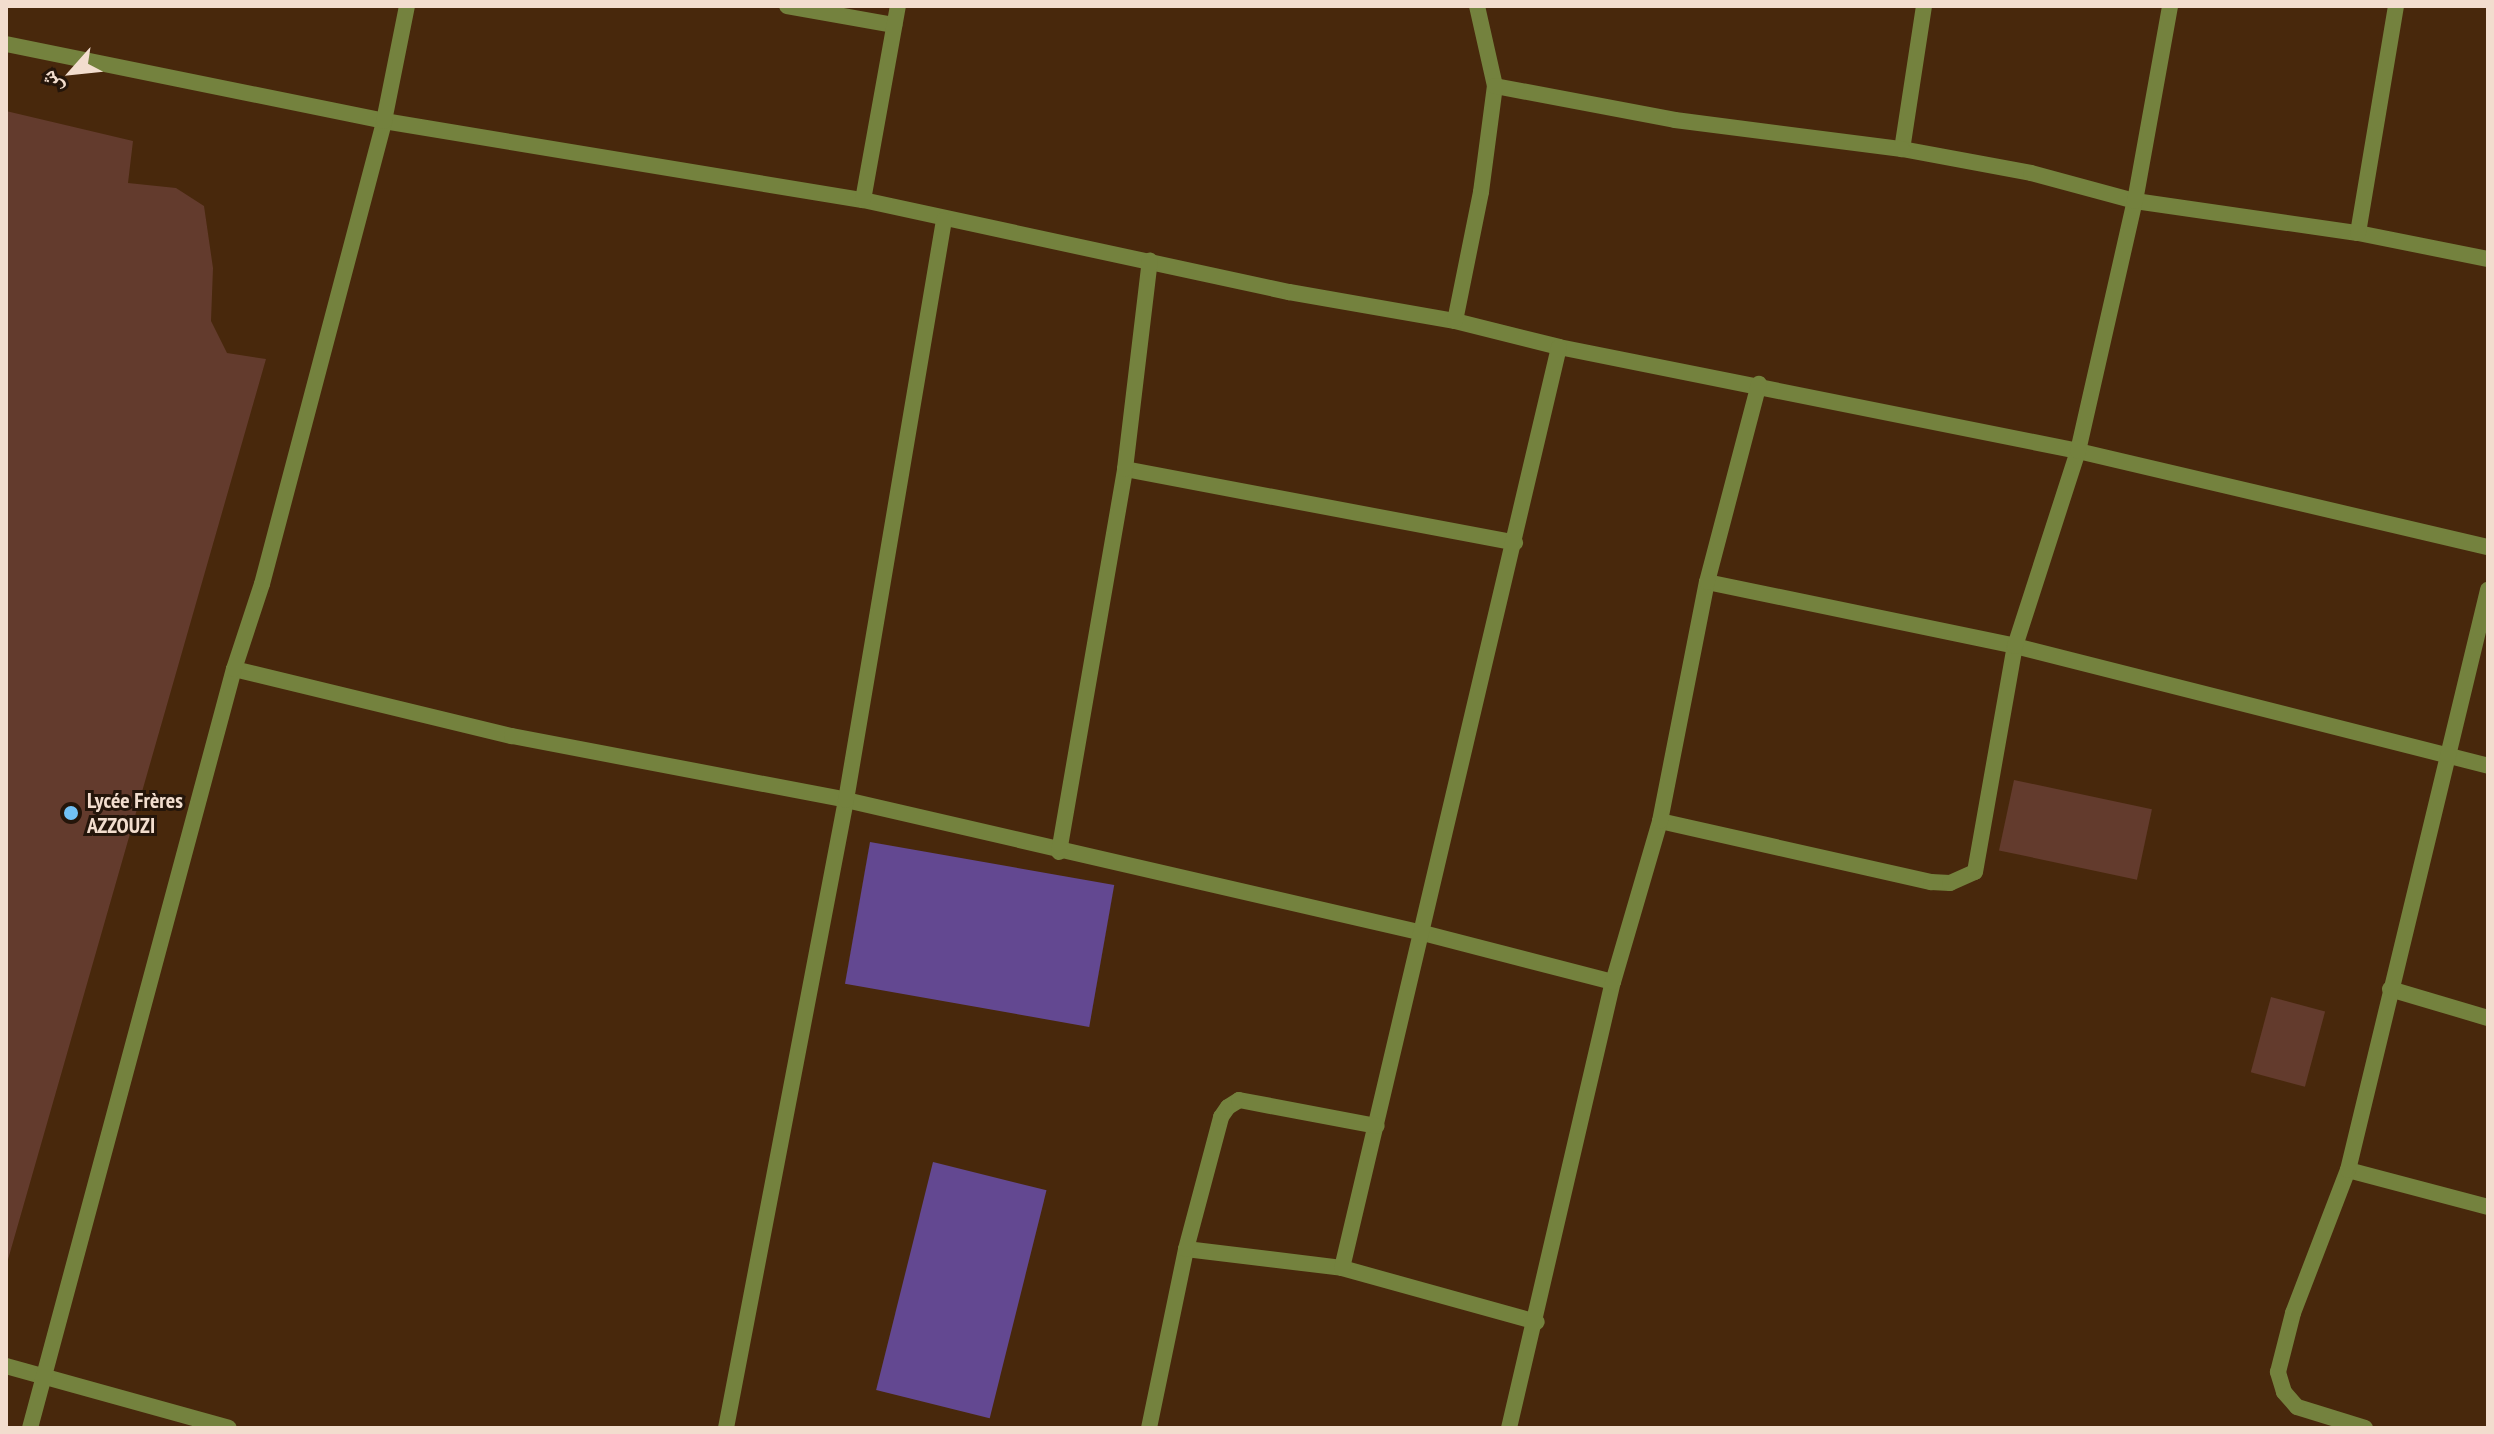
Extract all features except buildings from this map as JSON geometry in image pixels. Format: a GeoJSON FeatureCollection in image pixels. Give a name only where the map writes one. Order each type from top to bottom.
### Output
{"type":"FeatureCollection","features":[{"type":"Feature","properties":{"kind":"street"},"geometry":{"type":"LineString","coordinates":[[30,1428],[234,669],[262,584],[384,121],[407,6]]}},
{"type":"Feature","properties":{"kind":"street"},"geometry":{"type":"LineString","coordinates":[[787,6],[894,25]]}},
{"type":"Feature","properties":{"kind":"street"},"geometry":{"type":"LineString","coordinates":[[863,200],[898,6]]}},
{"type":"Feature","properties":{"kind":"street"},"geometry":{"type":"LineString","coordinates":[[1455,321],[1481,192],[1495,86],[1477,6]]}},
{"type":"Feature","properties":{"kind":"street"},"geometry":{"type":"LineString","coordinates":[[1902,149],[1924,6]]}},
{"type":"Feature","properties":{"kind":"street"},"geometry":{"type":"LineString","coordinates":[[1660,821],[1931,882],[1950,883],[1975,872],[2015,646],[2078,451],[2135,201],[2170,6]]}},
{"type":"Feature","properties":{"kind":"street"},"geometry":{"type":"LineString","coordinates":[[2358,233],[2396,6]]}},
{"type":"Feature","properties":{"kind":"street"},"geometry":{"type":"LineString","coordinates":[[6,44],[384,121],[863,200],[944,220],[1150,260],[1289,292],[1455,321],[1559,347],[1759,384],[2078,451],[2488,547]]}},
{"type":"Feature","properties":{"kind":"street"},"geometry":{"type":"LineString","coordinates":[[1495,86],[1675,120],[1902,149],[2031,173],[2135,201],[2358,233],[2488,259]]}},
{"type":"Feature","properties":{"kind":"street"},"geometry":{"type":"LineString","coordinates":[[726,1428],[846,800],[944,220]]}},
{"type":"Feature","properties":{"kind":"street"},"geometry":{"type":"LineString","coordinates":[[1059,852],[1125,469],[1150,260]]}},
{"type":"Feature","properties":{"kind":"street"},"geometry":{"type":"LineString","coordinates":[[1342,1268],[1559,347]]}},
{"type":"Feature","properties":{"kind":"street"},"geometry":{"type":"LineString","coordinates":[[1509,1428],[1537,1322],[1613,982],[1660,821],[1707,582],[1759,384]]}},
{"type":"Feature","properties":{"kind":"street"},"geometry":{"type":"LineString","coordinates":[[1125,469],[1515,543]]}},
{"type":"Feature","properties":{"kind":"street"},"geometry":{"type":"LineString","coordinates":[[1707,582],[2015,646],[2488,766]]}},
{"type":"Feature","properties":{"kind":"street"},"geometry":{"type":"LineString","coordinates":[[2365,1428],[2297,1407],[2284,1392],[2278,1372],[2293,1313],[2348,1170],[2445,755],[2488,590]]}},
{"type":"Feature","properties":{"kind":"street"},"geometry":{"type":"LineString","coordinates":[[234,669],[512,736],[846,800],[1059,852],[1423,933],[1613,982]]}},
{"type":"Feature","properties":{"kind":"street"},"geometry":{"type":"LineString","coordinates":[[2390,989],[2488,1018]]}},
{"type":"Feature","properties":{"kind":"street"},"geometry":{"type":"LineString","coordinates":[[1149,1428],[1186,1249],[1221,1117],[1228,1107],[1239,1100],[1377,1126]]}},
{"type":"Feature","properties":{"kind":"street"},"geometry":{"type":"LineString","coordinates":[[2348,1170],[2488,1207]]}},
{"type":"Feature","properties":{"kind":"street"},"geometry":{"type":"LineString","coordinates":[[1186,1249],[1342,1268],[1537,1322]]}},
{"type":"Feature","properties":{"kind":"street"},"geometry":{"type":"LineString","coordinates":[[6,1366],[229,1428]]}},
{"type":"Feature","properties":{"kind":"shaded area"},"geometry":{"type":"Polygon","coordinates":[[[870,842],[1114,885],[1089,1027],[845,984],[870,842]]]}},
{"type":"Feature","properties":{"kind":"shaded area"},"geometry":{"type":"Polygon","coordinates":[[[933,1162],[1047,1190],[990,1418],[876,1390],[933,1162]]]}},
{"type":"Feature","properties":{"kind":"place","name":"Lycée Frères AZZOUZI"},"geometry":{"type":"Point","coordinates":[71,813]}}]}
